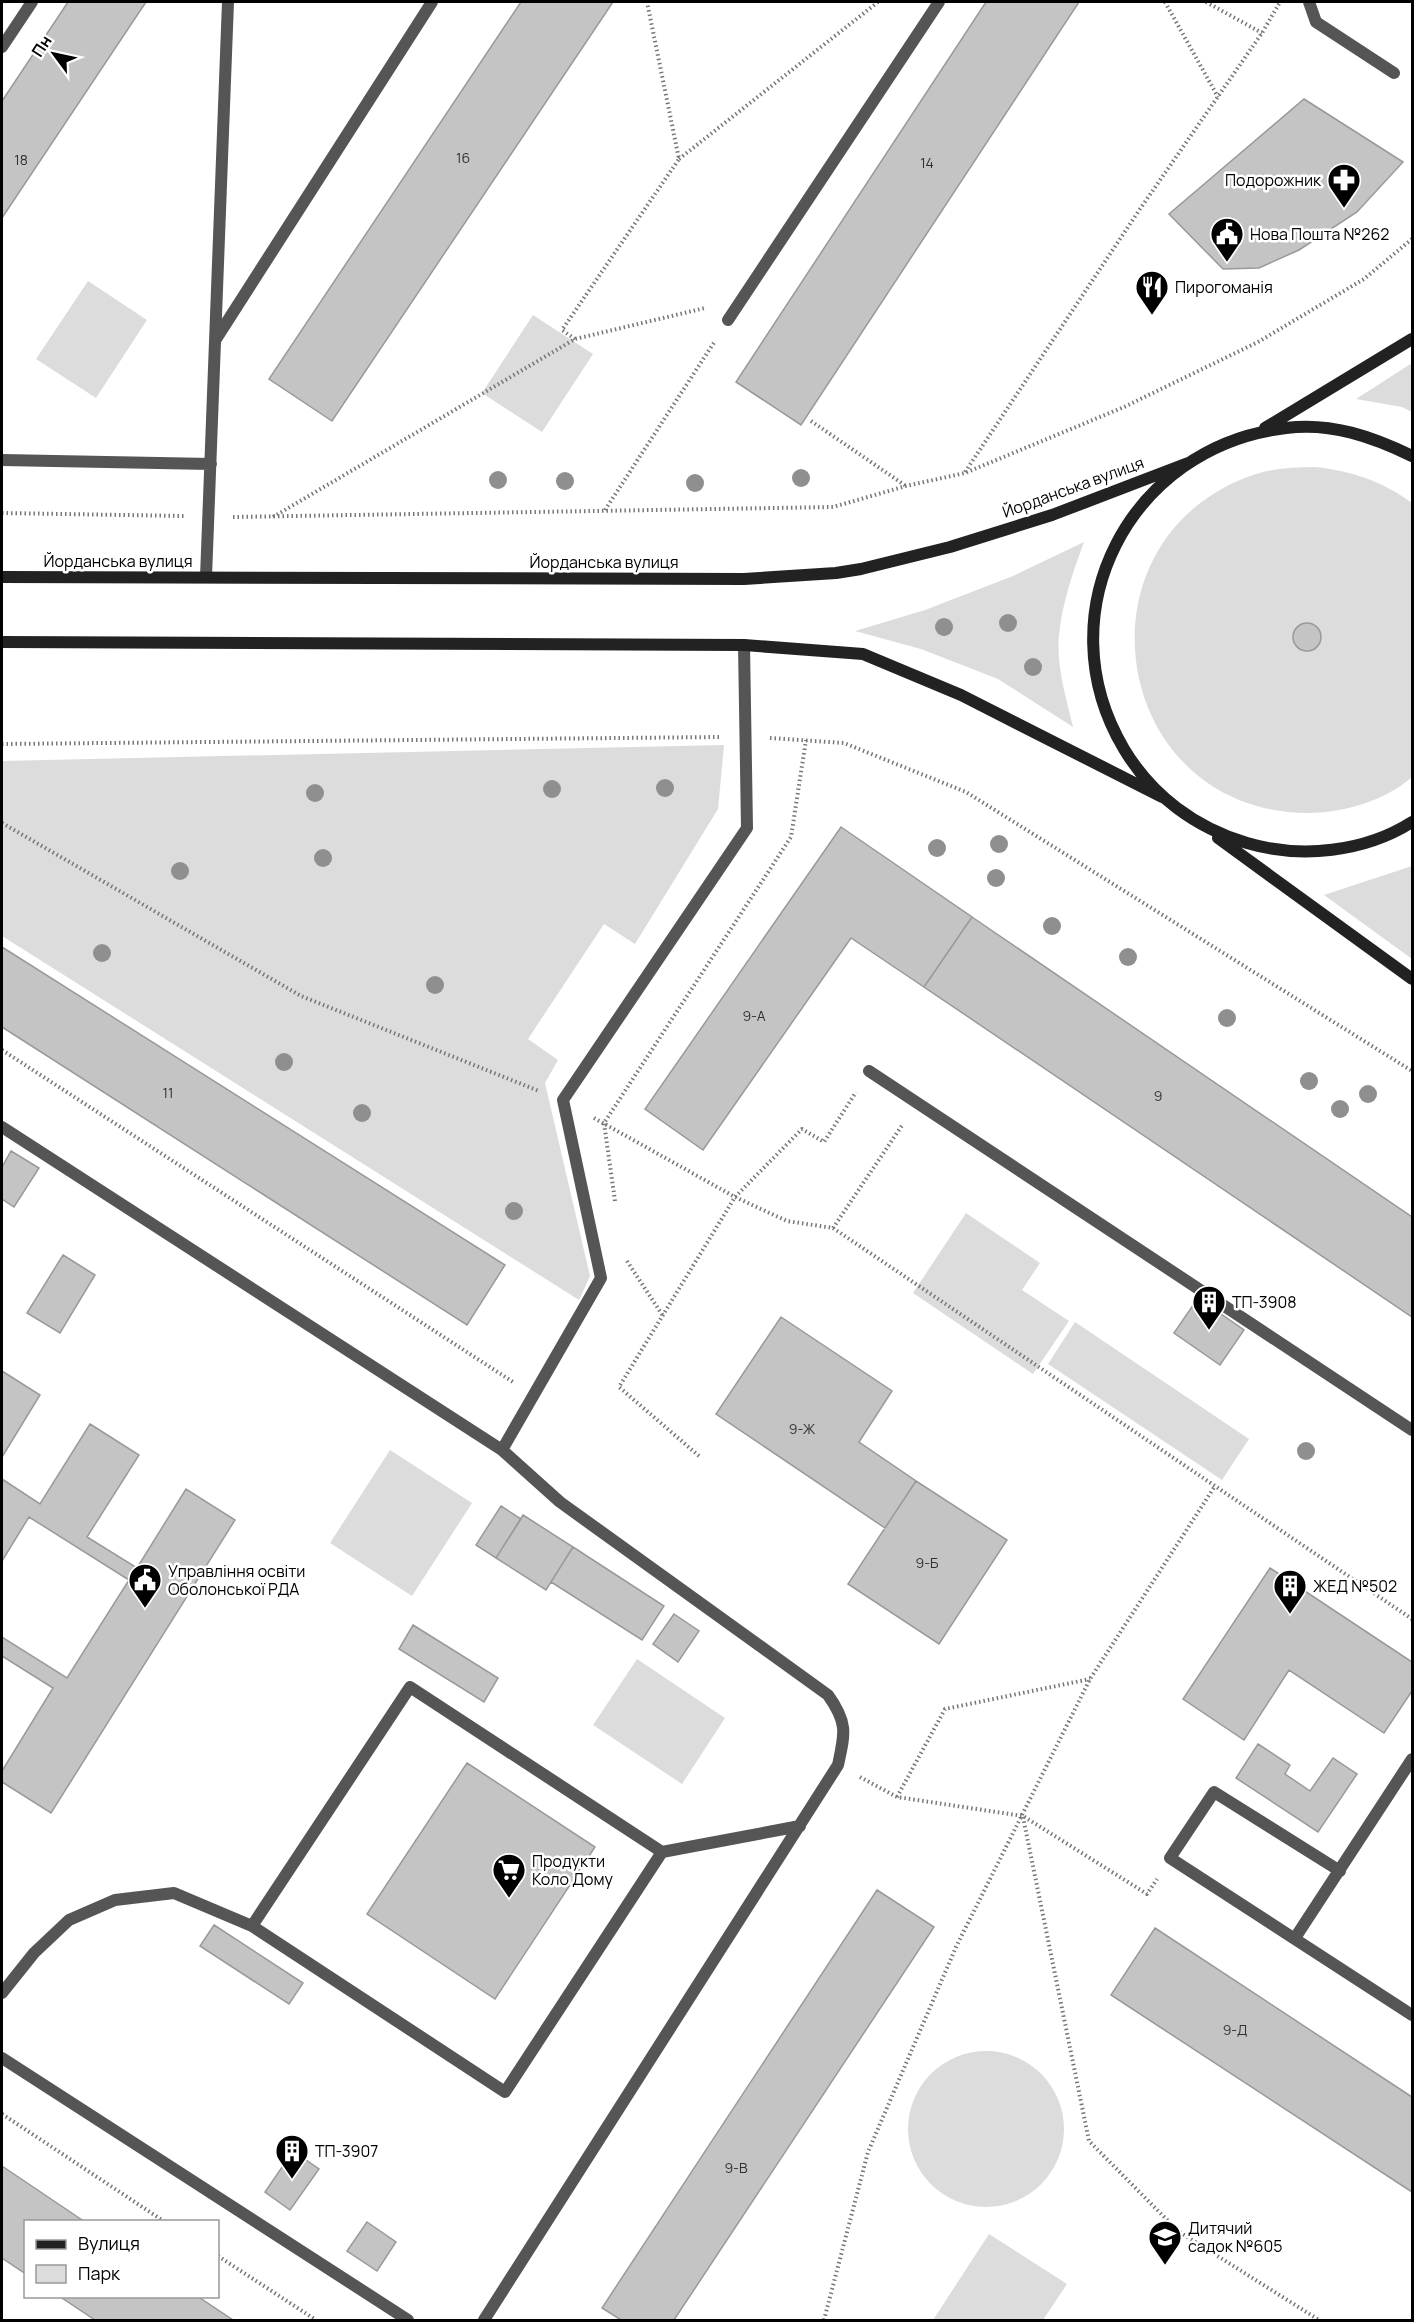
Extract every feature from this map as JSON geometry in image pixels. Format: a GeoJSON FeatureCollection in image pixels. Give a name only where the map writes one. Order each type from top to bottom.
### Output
{"type":"FeatureCollection","features":[{"type":"Feature","properties":{"kind":"main road"},"geometry":{"type":"LineString","coordinates":[[1256,433],[1413,339]]}},
{"type":"Feature","properties":{"kind":"main road"},"geometry":{"type":"LineString","coordinates":[[1162,797],[1134,765],[1112,728],[1098,688],[1093,645],[1096,603],[1108,561],[1128,523],[1155,489],[1188,463],[1221,445],[1256,433],[1288,428],[1321,427],[1353,432],[1384,442],[1413,456]]}},
{"type":"Feature","properties":{"kind":"main road","name":"Йорданська вулиця"},"geometry":{"type":"LineString","coordinates":[[2,577],[744,579],[836,573],[950,547],[1052,515],[1188,463]]}},
{"type":"Feature","properties":{"kind":"main road"},"geometry":{"type":"LineString","coordinates":[[2,642],[744,645],[863,654],[961,695],[1162,797],[1413,979]]}},
{"type":"Feature","properties":{"kind":"main road"},"geometry":{"type":"LineString","coordinates":[[1192,820],[1225,837],[1260,847],[1296,852],[1333,850],[1369,842],[1413,822]]}},
{"type":"Feature","properties":{"kind":"lane"},"geometry":{"type":"LineString","coordinates":[[2,48],[32,2]]}},
{"type":"Feature","properties":{"kind":"lane"},"geometry":{"type":"LineString","coordinates":[[206,577],[228,2]]}},
{"type":"Feature","properties":{"kind":"lane"},"geometry":{"type":"LineString","coordinates":[[215,340],[432,2]]}},
{"type":"Feature","properties":{"kind":"lane"},"geometry":{"type":"LineString","coordinates":[[728,320],[939,2]]}},
{"type":"Feature","properties":{"kind":"lane"},"geometry":{"type":"LineString","coordinates":[[1309,2],[1316,22],[1394,73]]}},
{"type":"Feature","properties":{"kind":"lane"},"geometry":{"type":"LineString","coordinates":[[2,460],[211,464]]}},
{"type":"Feature","properties":{"kind":"lane"},"geometry":{"type":"LineString","coordinates":[[502,1450],[601,1278],[563,1100],[747,828],[744,645]]}},
{"type":"Feature","properties":{"kind":"lane"},"geometry":{"type":"LineString","coordinates":[[869,1071],[1413,1430]]}},
{"type":"Feature","properties":{"kind":"lane"},"geometry":{"type":"LineString","coordinates":[[2,1127],[502,1450],[560,1502],[828,1695],[841,1713],[844,1737],[838,1765],[484,2320]]}},
{"type":"Feature","properties":{"kind":"lane"},"geometry":{"type":"LineString","coordinates":[[252,1926],[410,1687],[662,1852],[800,1826]]}},
{"type":"Feature","properties":{"kind":"lane"},"geometry":{"type":"LineString","coordinates":[[1295,1938],[1413,1759]]}},
{"type":"Feature","properties":{"kind":"lane"},"geometry":{"type":"LineString","coordinates":[[1340,1871],[1214,1792],[1170,1858],[1413,2015]]}},
{"type":"Feature","properties":{"kind":"lane"},"geometry":{"type":"LineString","coordinates":[[2,1993],[34,1953],[69,1920],[115,1900],[174,1893],[252,1926],[505,2092],[662,1852]]}},
{"type":"Feature","properties":{"kind":"lane"},"geometry":{"type":"LineString","coordinates":[[2,2058],[408,2320]]}},
{"type":"Feature","properties":{"kind":"path"},"geometry":{"type":"LineString","coordinates":[[647,2],[679,159]]}},
{"type":"Feature","properties":{"kind":"path"},"geometry":{"type":"LineString","coordinates":[[575,339],[562,330],[679,159],[878,2]]}},
{"type":"Feature","properties":{"kind":"path"},"geometry":{"type":"LineString","coordinates":[[1165,2],[1218,97]]}},
{"type":"Feature","properties":{"kind":"path"},"geometry":{"type":"LineString","coordinates":[[1206,2],[1262,33]]}},
{"type":"Feature","properties":{"kind":"path"},"geometry":{"type":"LineString","coordinates":[[965,473],[1140,209],[1262,33],[1280,2]]}},
{"type":"Feature","properties":{"kind":"path"},"geometry":{"type":"LineString","coordinates":[[2,513],[271,518],[833,507],[906,486],[965,473],[1124,407],[1258,342],[1364,279],[1413,239]]}},
{"type":"Feature","properties":{"kind":"path"},"geometry":{"type":"LineString","coordinates":[[271,518],[575,339],[741,300]]}},
{"type":"Feature","properties":{"kind":"path"},"geometry":{"type":"LineString","coordinates":[[604,510],[728,320]]}},
{"type":"Feature","properties":{"kind":"path"},"geometry":{"type":"LineString","coordinates":[[811,421],[906,486]]}},
{"type":"Feature","properties":{"kind":"path"},"geometry":{"type":"LineString","coordinates":[[2,744],[745,736],[844,743],[966,792],[1413,1071]]}},
{"type":"Feature","properties":{"kind":"path"},"geometry":{"type":"LineString","coordinates":[[615,1206],[604,1123],[790,837],[806,740]]}},
{"type":"Feature","properties":{"kind":"path"},"geometry":{"type":"LineString","coordinates":[[2,823],[301,996],[563,1100],[735,1197],[787,1221],[833,1227],[1413,1619]]}},
{"type":"Feature","properties":{"kind":"path"},"geometry":{"type":"LineString","coordinates":[[2,1050],[533,1395]]}},
{"type":"Feature","properties":{"kind":"path"},"geometry":{"type":"LineString","coordinates":[[699,1456],[619,1387],[735,1197],[802,1128],[824,1142],[869,1071]]}},
{"type":"Feature","properties":{"kind":"path"},"geometry":{"type":"LineString","coordinates":[[833,1227],[917,1103]]}},
{"type":"Feature","properties":{"kind":"path"},"geometry":{"type":"LineString","coordinates":[[622,1254],[663,1316]]}},
{"type":"Feature","properties":{"kind":"path"},"geometry":{"type":"LineString","coordinates":[[824,2320],[868,2152],[956,1947],[1090,1679],[1215,1486]]}},
{"type":"Feature","properties":{"kind":"path"},"geometry":{"type":"LineString","coordinates":[[897,1797],[945,1708],[1090,1679]]}},
{"type":"Feature","properties":{"kind":"path"},"geometry":{"type":"LineString","coordinates":[[838,1765],[897,1797],[1023,1816],[1147,1894],[1170,1858]]}},
{"type":"Feature","properties":{"kind":"path"},"geometry":{"type":"LineString","coordinates":[[1023,1816],[1089,2141],[1178,2231],[1319,2320]]}},
{"type":"Feature","properties":{"kind":"path"},"geometry":{"type":"LineString","coordinates":[[2,2115],[162,2220]]}},
{"type":"Feature","properties":{"kind":"path"},"geometry":{"type":"LineString","coordinates":[[219,2257],[316,2320]]}},
{"type":"Feature","properties":{"kind":"green space"},"geometry":{"type":"Polygon","coordinates":[[[88,281],[147,320],[96,398],[36,359],[88,281]]]}},
{"type":"Feature","properties":{"kind":"green space"},"geometry":{"type":"Polygon","coordinates":[[[533,315],[593,354],[542,432],[482,393],[533,315]]]}},
{"type":"Feature","properties":{"kind":"green space"},"geometry":{"type":"Polygon","coordinates":[[[1412,363],[1412,412],[1402,407],[1356,399],[1412,363]]]}},
{"type":"Feature","properties":{"kind":"green space"},"geometry":{"type":"Polygon","coordinates":[[[1315,467],[1366,478],[1412,503],[1412,777],[1389,793],[1363,804],[1335,811],[1307,813],[1240,800],[1189,768],[1154,721],[1137,666],[1137,608],[1157,553],[1196,506],[1256,474],[1285,468],[1315,467]]]}},
{"type":"Feature","properties":{"kind":"green space"},"geometry":{"type":"Polygon","coordinates":[[[1084,542],[1065,599],[1058,647],[1060,670],[1073,727],[998,679],[921,649],[855,631],[925,610],[1013,576],[1084,542]]]}},
{"type":"Feature","properties":{"kind":"green space"},"geometry":{"type":"Polygon","coordinates":[[[724,745],[718,809],[635,944],[604,924],[528,1039],[558,1060],[545,1083],[590,1276],[579,1300],[2,936],[2,761],[724,745]]]}},
{"type":"Feature","properties":{"kind":"green space"},"geometry":{"type":"Polygon","coordinates":[[[1412,866],[1412,959],[1324,895],[1412,866]]]}},
{"type":"Feature","properties":{"kind":"green space"},"geometry":{"type":"Polygon","coordinates":[[[966,1213],[1040,1263],[1022,1290],[1069,1321],[1033,1374],[913,1293],[966,1213]]]}},
{"type":"Feature","properties":{"kind":"green space"},"geometry":{"type":"Polygon","coordinates":[[[1075,1322],[1249,1439],[1222,1480],[1048,1364],[1075,1322]]]}},
{"type":"Feature","properties":{"kind":"green space"},"geometry":{"type":"Polygon","coordinates":[[[390,1450],[472,1503],[412,1596],[330,1543],[390,1450]]]}},
{"type":"Feature","properties":{"kind":"green space"},"geometry":{"type":"Polygon","coordinates":[[[637,1659],[725,1718],[682,1784],[593,1725],[637,1659]]]}},
{"type":"Feature","properties":{"kind":"green space"},"geometry":{"type":"Polygon","coordinates":[[[986,2051],[1016,2057],[1041,2074],[1058,2099],[1064,2129],[1058,2159],[1041,2184],[1016,2201],[986,2207],[956,2201],[931,2184],[914,2159],[908,2129],[914,2099],[931,2074],[956,2057],[986,2051]]]}},
{"type":"Feature","properties":{"kind":"green space"},"geometry":{"type":"Polygon","coordinates":[[[989,2234],[1067,2284],[1043,2320],[933,2320],[989,2234]]]}},
{"type":"Feature","properties":{"kind":"building"},"geometry":{"type":"Polygon","coordinates":[[[68,2],[146,2],[2,218],[2,101],[68,2]]]}},
{"type":"Feature","properties":{"kind":"building"},"geometry":{"type":"Polygon","coordinates":[[[521,2],[613,2],[332,421],[269,379],[521,2]]]}},
{"type":"Feature","properties":{"kind":"building"},"geometry":{"type":"Polygon","coordinates":[[[986,2],[1079,2],[801,425],[736,382],[986,2]]]}},
{"type":"Feature","properties":{"kind":"building"},"geometry":{"type":"Polygon","coordinates":[[[1304,99],[1403,162],[1357,212],[1299,250],[1259,268],[1223,269],[1169,214],[1304,99]]]}},
{"type":"Feature","properties":{"kind":"building"},"geometry":{"type":"Polygon","coordinates":[[[1307,623],[1317,627],[1321,637],[1317,647],[1307,651],[1297,647],[1293,637],[1297,627],[1307,623]]]}},
{"type":"Feature","properties":{"kind":"building"},"geometry":{"type":"Polygon","coordinates":[[[841,827],[972,917],[924,987],[851,938],[703,1150],[645,1109],[841,827]]]}},
{"type":"Feature","properties":{"kind":"building"},"geometry":{"type":"Polygon","coordinates":[[[972,917],[1412,1217],[1412,1317],[924,987],[972,917]]]}},
{"type":"Feature","properties":{"kind":"building"},"geometry":{"type":"Polygon","coordinates":[[[2,947],[505,1265],[467,1325],[2,1027],[2,947]]]}},
{"type":"Feature","properties":{"kind":"building"},"geometry":{"type":"Polygon","coordinates":[[[11,1151],[39,1168],[14,1207],[2,1199],[2,1167],[11,1151]]]}},
{"type":"Feature","properties":{"kind":"building"},"geometry":{"type":"Polygon","coordinates":[[[63,1255],[95,1275],[60,1333],[27,1313],[63,1255]]]}},
{"type":"Feature","properties":{"kind":"building","name":"ТП-3908"},"geometry":{"type":"Polygon","coordinates":[[[1198,1298],[1244,1330],[1220,1365],[1174,1333],[1198,1298]]]}},
{"type":"Feature","properties":{"kind":"building"},"geometry":{"type":"Polygon","coordinates":[[[781,1317],[892,1391],[859,1442],[916,1481],[885,1528],[716,1414],[781,1317]]]}},
{"type":"Feature","properties":{"kind":"building"},"geometry":{"type":"Polygon","coordinates":[[[2,1371],[40,1395],[2,1457],[2,1371]]]}},
{"type":"Feature","properties":{"kind":"building","name":"Управління освіти Оболонської РДА"},"geometry":{"type":"Polygon","coordinates":[[[90,1424],[139,1455],[87,1537],[137,1568],[186,1489],[235,1520],[51,1813],[2,1782],[2,1771],[53,1688],[2,1656],[2,1637],[67,1678],[129,1580],[29,1517],[2,1561],[2,1479],[40,1504],[90,1424]]]}},
{"type":"Feature","properties":{"kind":"building"},"geometry":{"type":"Polygon","coordinates":[[[916,1481],[1007,1540],[939,1644],[848,1584],[916,1481]]]}},
{"type":"Feature","properties":{"kind":"building"},"geometry":{"type":"Polygon","coordinates":[[[501,1506],[521,1519],[496,1558],[476,1545],[501,1506]]]}},
{"type":"Feature","properties":{"kind":"building"},"geometry":{"type":"Polygon","coordinates":[[[523,1515],[573,1547],[546,1590],[496,1558],[523,1515]]]}},
{"type":"Feature","properties":{"kind":"building"},"geometry":{"type":"Polygon","coordinates":[[[573,1547],[664,1606],[642,1640],[551,1582],[573,1547]]]}},
{"type":"Feature","properties":{"kind":"building","name":"ЖЕД №502"},"geometry":{"type":"Polygon","coordinates":[[[1270,1568],[1412,1662],[1412,1691],[1384,1733],[1289,1670],[1244,1740],[1183,1699],[1270,1568]]]}},
{"type":"Feature","properties":{"kind":"building"},"geometry":{"type":"Polygon","coordinates":[[[674,1614],[699,1631],[678,1662],[653,1644],[674,1614]]]}},
{"type":"Feature","properties":{"kind":"building"},"geometry":{"type":"Polygon","coordinates":[[[413,1625],[498,1678],[484,1702],[399,1649],[413,1625]]]}},
{"type":"Feature","properties":{"kind":"building"},"geometry":{"type":"Polygon","coordinates":[[[1258,1744],[1290,1765],[1285,1774],[1310,1791],[1333,1758],[1357,1774],[1318,1832],[1236,1778],[1258,1744]]]}},
{"type":"Feature","properties":{"kind":"building"},"geometry":{"type":"Polygon","coordinates":[[[467,1763],[595,1847],[495,1999],[367,1914],[467,1763]]]}},
{"type":"Feature","properties":{"kind":"building"},"geometry":{"type":"Polygon","coordinates":[[[877,1890],[934,1927],[674,2320],[621,2320],[602,2308],[877,1890]]]}},
{"type":"Feature","properties":{"kind":"building"},"geometry":{"type":"Polygon","coordinates":[[[214,1925],[303,1983],[289,2004],[200,1946],[214,1925]]]}},
{"type":"Feature","properties":{"kind":"building"},"geometry":{"type":"Polygon","coordinates":[[[1155,1928],[1412,2097],[1412,2192],[1111,1995],[1155,1928]]]}},
{"type":"Feature","properties":{"kind":"building","name":"ТП-3907"},"geometry":{"type":"Polygon","coordinates":[[[293,2151],[319,2169],[290,2210],[265,2192],[293,2151]]]}},
{"type":"Feature","properties":{"kind":"building"},"geometry":{"type":"Polygon","coordinates":[[[2,2166],[82,2220],[24,2220],[24,2273],[2,2258],[2,2166]]]}},
{"type":"Feature","properties":{"kind":"building"},"geometry":{"type":"Polygon","coordinates":[[[367,2222],[396,2242],[377,2271],[347,2251],[367,2222]]]}},
{"type":"Feature","properties":{"kind":"building"},"geometry":{"type":"Polygon","coordinates":[[[62,2298],[200,2298],[233,2320],[95,2320],[62,2298]]]}},
{"type":"Feature","properties":{"kind":"place","name":"Подорожник"},"geometry":{"type":"Point","coordinates":[1344,209]}},
{"type":"Feature","properties":{"kind":"place","name":"Нова Пошта №262"},"geometry":{"type":"Point","coordinates":[1227,263]}},
{"type":"Feature","properties":{"kind":"place","name":"Пирогоманія"},"geometry":{"type":"Point","coordinates":[1152,316]}},
{"type":"Feature","properties":{"kind":"place","name":"ТП-3908"},"geometry":{"type":"Point","coordinates":[1209,1331]}},
{"type":"Feature","properties":{"kind":"place","name":"Управління освіти Оболонської РДА"},"geometry":{"type":"Point","coordinates":[145,1609]}},
{"type":"Feature","properties":{"kind":"place","name":"ЖЕД №502"},"geometry":{"type":"Point","coordinates":[1290,1615]}},
{"type":"Feature","properties":{"kind":"place","name":"Продукти Коло Дому"},"geometry":{"type":"Point","coordinates":[509,1899]}},
{"type":"Feature","properties":{"kind":"place","name":"ТП-3907"},"geometry":{"type":"Point","coordinates":[292,2180]}},
{"type":"Feature","properties":{"kind":"place","name":"Дитячий садок №605"},"geometry":{"type":"Point","coordinates":[1165,2266]}}]}
